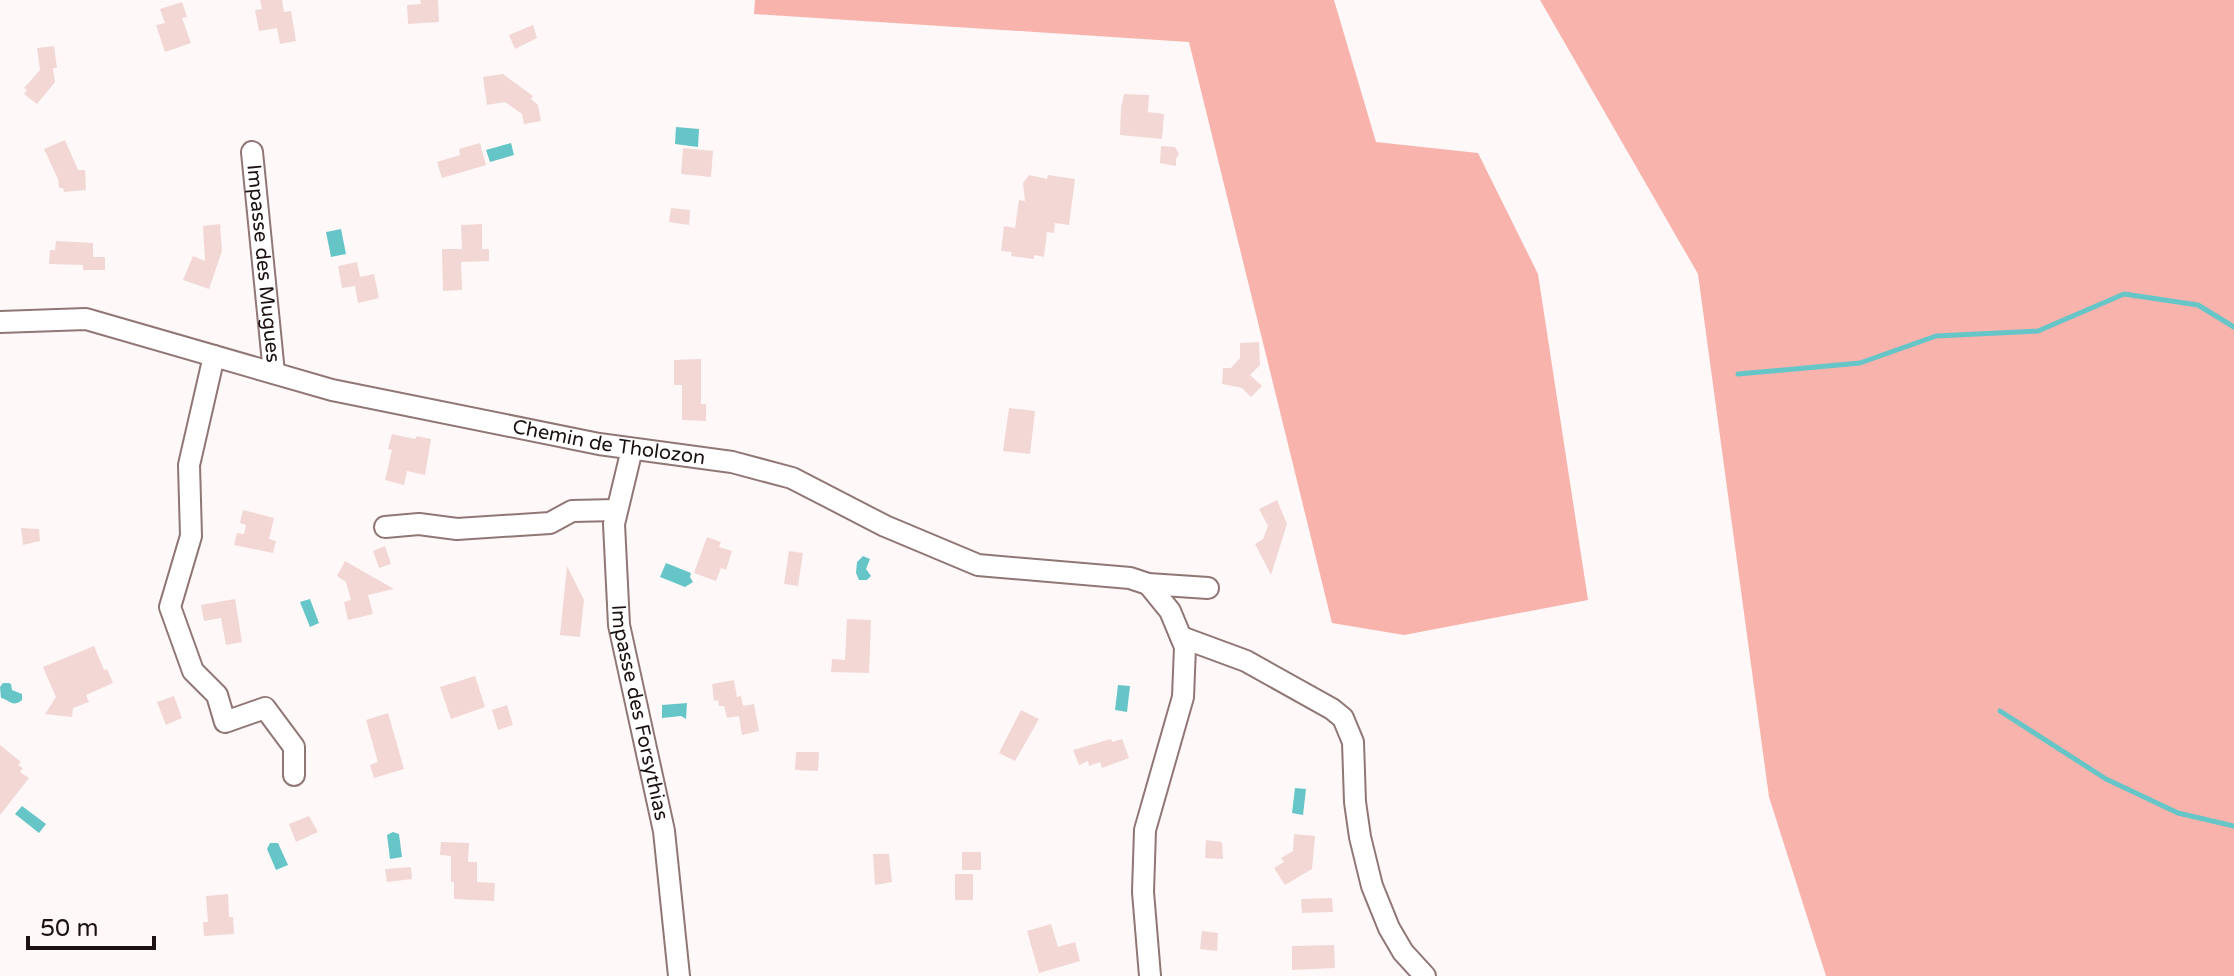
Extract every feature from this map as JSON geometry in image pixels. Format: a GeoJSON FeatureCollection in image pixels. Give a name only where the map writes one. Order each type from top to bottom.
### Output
{"type":"FeatureCollection","features":[{"type":"Feature","properties":{"kind":"street","name":"Impasse des Mugues"},"geometry":{"type":"LineString","coordinates":[[252,152],[274,373]]}},
{"type":"Feature","properties":{"kind":"street","name":"Chemin de Tholozon"},"geometry":{"type":"LineString","coordinates":[[0,322],[86,319],[332,390],[599,444],[732,462],[792,478],[885,526],[978,565],[1208,588]]}},
{"type":"Feature","properties":{"kind":"street"},"geometry":{"type":"LineString","coordinates":[[214,356],[189,465],[191,536],[170,607],[193,671],[217,695],[225,722],[265,708],[294,747],[294,775]]}},
{"type":"Feature","properties":{"kind":"street","name":"Impasse des Forsythias"},"geometry":{"type":"LineString","coordinates":[[632,449],[614,524],[619,625],[664,831],[679,976]]}},
{"type":"Feature","properties":{"kind":"street"},"geometry":{"type":"LineString","coordinates":[[385,527],[419,524],[457,529],[550,523],[572,511],[616,510]]}},
{"type":"Feature","properties":{"kind":"street"},"geometry":{"type":"LineString","coordinates":[[1148,584],[1170,611],[1185,647],[1183,697],[1145,830],[1143,892],[1150,976]]}},
{"type":"Feature","properties":{"kind":"street"},"geometry":{"type":"LineString","coordinates":[[1181,637],[1246,661],[1343,718],[1353,742],[1355,802],[1372,886],[1389,928],[1403,952],[1425,976]]}},
{"type":"Feature","properties":{"kind":"shaded area"},"geometry":{"type":"Polygon","coordinates":[[[755,0],[1334,0],[1376,142],[1478,153],[1538,274],[1588,600],[1404,635],[1332,623],[1189,42],[754,14],[755,0]]]}},
{"type":"Feature","properties":{"kind":"shaded area"},"geometry":{"type":"Polygon","coordinates":[[[1540,0],[2234,0],[2234,976],[1826,976],[1769,797],[1698,274],[1540,0]]]}},
{"type":"Feature","properties":{"kind":"water"},"geometry":{"type":"Polygon","coordinates":[[[676,127],[699,129],[698,147],[675,144],[676,127]]]}},
{"type":"Feature","properties":{"kind":"water"},"geometry":{"type":"Polygon","coordinates":[[[511,143],[514,155],[490,162],[486,150],[511,143]]]}},
{"type":"Feature","properties":{"kind":"water"},"geometry":{"type":"Polygon","coordinates":[[[341,229],[346,254],[331,257],[326,232],[341,229]]]}},
{"type":"Feature","properties":{"kind":"water"},"geometry":{"type":"Polygon","coordinates":[[[863,556],[870,559],[866,569],[871,576],[867,580],[859,580],[857,562],[863,556]]]}},
{"type":"Feature","properties":{"kind":"water"},"geometry":{"type":"Polygon","coordinates":[[[666,563],[691,573],[693,582],[685,587],[660,577],[666,563]]]}},
{"type":"Feature","properties":{"kind":"water"},"geometry":{"type":"Polygon","coordinates":[[[310,599],[319,623],[310,627],[300,602],[310,599]]]}},
{"type":"Feature","properties":{"kind":"water"},"geometry":{"type":"Polygon","coordinates":[[[3,683],[11,684],[12,690],[22,694],[22,700],[13,703],[1,698],[0,687],[3,683]]]}},
{"type":"Feature","properties":{"kind":"water"},"geometry":{"type":"Polygon","coordinates":[[[1118,685],[1130,686],[1127,712],[1115,710],[1118,685]]]}},
{"type":"Feature","properties":{"kind":"water"},"geometry":{"type":"Polygon","coordinates":[[[687,703],[686,719],[681,716],[662,718],[662,705],[687,703]]]}},
{"type":"Feature","properties":{"kind":"water"},"geometry":{"type":"Polygon","coordinates":[[[1295,788],[1306,789],[1303,815],[1292,813],[1295,788]]]}},
{"type":"Feature","properties":{"kind":"water"},"geometry":{"type":"Polygon","coordinates":[[[22,806],[46,824],[39,833],[15,814],[22,806]]]}},
{"type":"Feature","properties":{"kind":"water"},"geometry":{"type":"Polygon","coordinates":[[[393,832],[399,834],[402,857],[390,859],[387,835],[393,832]]]}},
{"type":"Feature","properties":{"kind":"water"},"geometry":{"type":"Polygon","coordinates":[[[270,843],[278,843],[288,865],[276,870],[267,849],[270,843]]]}},
{"type":"Feature","properties":{"kind":"building"},"geometry":{"type":"Polygon","coordinates":[[[260,0],[282,0],[284,12],[291,11],[296,41],[280,44],[277,28],[259,31],[255,10],[262,9],[260,0]]]}},
{"type":"Feature","properties":{"kind":"building"},"geometry":{"type":"Polygon","coordinates":[[[420,0],[438,0],[439,22],[408,24],[407,5],[421,4],[420,0]]]}},
{"type":"Feature","properties":{"kind":"building"},"geometry":{"type":"Polygon","coordinates":[[[182,2],[187,17],[182,18],[191,43],[165,52],[156,25],[165,23],[160,9],[182,2]]]}},
{"type":"Feature","properties":{"kind":"building"},"geometry":{"type":"Polygon","coordinates":[[[533,25],[537,38],[515,49],[509,35],[533,25]]]}},
{"type":"Feature","properties":{"kind":"building"},"geometry":{"type":"Polygon","coordinates":[[[54,46],[55,82],[37,104],[24,94],[27,90],[24,88],[40,70],[37,48],[54,46]]]}},
{"type":"Feature","properties":{"kind":"building"},"geometry":{"type":"Polygon","coordinates":[[[503,74],[533,96],[531,99],[538,105],[541,121],[524,124],[522,114],[505,102],[487,105],[483,77],[503,74]]]}},
{"type":"Feature","properties":{"kind":"building"},"geometry":{"type":"Polygon","coordinates":[[[1124,94],[1149,95],[1148,112],[1164,114],[1162,139],[1120,135],[1124,94]]]}},
{"type":"Feature","properties":{"kind":"building"},"geometry":{"type":"Polygon","coordinates":[[[65,140],[78,170],[85,170],[86,190],[64,192],[63,188],[59,188],[44,149],[65,140]]]}},
{"type":"Feature","properties":{"kind":"building"},"geometry":{"type":"Polygon","coordinates":[[[480,143],[486,165],[442,178],[437,162],[460,155],[459,149],[480,143]]]}},
{"type":"Feature","properties":{"kind":"building"},"geometry":{"type":"Polygon","coordinates":[[[1161,146],[1175,147],[1179,154],[1176,166],[1160,163],[1161,146]]]}},
{"type":"Feature","properties":{"kind":"building"},"geometry":{"type":"Polygon","coordinates":[[[683,148],[713,151],[711,177],[681,174],[683,148]]]}},
{"type":"Feature","properties":{"kind":"building"},"geometry":{"type":"Polygon","coordinates":[[[1029,175],[1047,179],[1048,175],[1075,179],[1069,225],[1055,223],[1054,233],[1047,232],[1044,257],[1034,255],[1034,259],[1011,256],[1012,252],[1001,251],[1004,226],[1015,228],[1019,200],[1025,201],[1023,183],[1029,175]]]}},
{"type":"Feature","properties":{"kind":"building"},"geometry":{"type":"Polygon","coordinates":[[[671,208],[690,210],[689,225],[669,222],[671,208]]]}},
{"type":"Feature","properties":{"kind":"building"},"geometry":{"type":"Polygon","coordinates":[[[220,224],[222,251],[209,289],[183,280],[193,256],[205,261],[203,226],[220,224]]]}},
{"type":"Feature","properties":{"kind":"building"},"geometry":{"type":"Polygon","coordinates":[[[482,224],[482,249],[489,249],[489,261],[461,262],[462,290],[443,291],[442,249],[462,249],[461,225],[482,224]]]}},
{"type":"Feature","properties":{"kind":"building"},"geometry":{"type":"Polygon","coordinates":[[[56,241],[93,243],[93,257],[105,257],[105,270],[83,270],[83,265],[49,264],[50,250],[55,250],[56,241]]]}},
{"type":"Feature","properties":{"kind":"building"},"geometry":{"type":"Polygon","coordinates":[[[357,262],[360,277],[374,274],[379,298],[358,303],[355,286],[342,288],[338,266],[357,262]]]}},
{"type":"Feature","properties":{"kind":"building"},"geometry":{"type":"Polygon","coordinates":[[[1259,342],[1260,365],[1250,375],[1262,386],[1251,397],[1242,388],[1222,384],[1223,368],[1231,368],[1240,358],[1240,343],[1259,342]]]}},
{"type":"Feature","properties":{"kind":"building"},"geometry":{"type":"Polygon","coordinates":[[[701,359],[701,404],[706,404],[706,421],[682,420],[682,385],[674,385],[674,360],[701,359]]]}},
{"type":"Feature","properties":{"kind":"building"},"geometry":{"type":"Polygon","coordinates":[[[1009,408],[1035,411],[1030,454],[1003,451],[1009,408]]]}},
{"type":"Feature","properties":{"kind":"building"},"geometry":{"type":"Polygon","coordinates":[[[392,434],[431,439],[425,475],[407,471],[404,485],[385,480],[392,450],[388,449],[392,434]]]}},
{"type":"Feature","properties":{"kind":"building"},"geometry":{"type":"Polygon","coordinates":[[[1277,500],[1287,524],[1271,575],[1255,544],[1263,539],[1268,526],[1259,509],[1277,500]]]}},
{"type":"Feature","properties":{"kind":"building"},"geometry":{"type":"Polygon","coordinates":[[[243,510],[274,518],[269,539],[276,541],[273,553],[234,545],[237,533],[244,534],[246,525],[240,523],[243,510]]]}},
{"type":"Feature","properties":{"kind":"building"},"geometry":{"type":"Polygon","coordinates":[[[21,528],[39,529],[40,541],[23,545],[21,528]]]}},
{"type":"Feature","properties":{"kind":"building"},"geometry":{"type":"Polygon","coordinates":[[[707,537],[721,542],[719,547],[732,551],[726,570],[721,568],[716,581],[694,573],[707,537]]]}},
{"type":"Feature","properties":{"kind":"building"},"geometry":{"type":"Polygon","coordinates":[[[385,546],[391,564],[379,568],[373,551],[385,546]]]}},
{"type":"Feature","properties":{"kind":"building"},"geometry":{"type":"Polygon","coordinates":[[[789,551],[803,553],[798,586],[784,584],[789,551]]]}},
{"type":"Feature","properties":{"kind":"building"},"geometry":{"type":"Polygon","coordinates":[[[345,561],[394,589],[368,595],[373,614],[348,620],[344,602],[351,600],[346,582],[337,576],[345,561]]]}},
{"type":"Feature","properties":{"kind":"building"},"geometry":{"type":"Polygon","coordinates":[[[567,566],[584,600],[580,637],[560,635],[567,566]]]}},
{"type":"Feature","properties":{"kind":"building"},"geometry":{"type":"Polygon","coordinates":[[[235,599],[242,642],[226,645],[221,618],[204,621],[201,605],[235,599]]]}},
{"type":"Feature","properties":{"kind":"building"},"geometry":{"type":"Polygon","coordinates":[[[847,619],[871,620],[869,673],[831,672],[832,659],[845,660],[847,619]]]}},
{"type":"Feature","properties":{"kind":"building"},"geometry":{"type":"Polygon","coordinates":[[[94,646],[113,683],[86,695],[89,702],[73,708],[72,717],[45,714],[56,697],[43,667],[94,646]]]}},
{"type":"Feature","properties":{"kind":"building"},"geometry":{"type":"Polygon","coordinates":[[[475,676],[485,707],[451,719],[440,687],[475,676]]]}},
{"type":"Feature","properties":{"kind":"building"},"geometry":{"type":"Polygon","coordinates":[[[734,680],[737,697],[741,696],[743,706],[754,704],[759,731],[742,735],[739,716],[727,718],[724,706],[719,706],[718,700],[714,701],[712,684],[734,680]]]}},
{"type":"Feature","properties":{"kind":"building"},"geometry":{"type":"Polygon","coordinates":[[[174,696],[182,718],[166,725],[157,702],[174,696]]]}},
{"type":"Feature","properties":{"kind":"building"},"geometry":{"type":"Polygon","coordinates":[[[507,705],[513,725],[498,730],[492,710],[507,705]]]}},
{"type":"Feature","properties":{"kind":"building"},"geometry":{"type":"Polygon","coordinates":[[[1021,710],[1039,719],[1015,761],[999,753],[1021,710]]]}},
{"type":"Feature","properties":{"kind":"building"},"geometry":{"type":"Polygon","coordinates":[[[388,713],[404,769],[374,778],[370,765],[378,762],[366,720],[388,713]]]}},
{"type":"Feature","properties":{"kind":"building"},"geometry":{"type":"Polygon","coordinates":[[[1111,739],[1112,742],[1122,739],[1129,758],[1102,768],[1100,762],[1089,766],[1088,761],[1079,765],[1073,750],[1111,739]]]}},
{"type":"Feature","properties":{"kind":"building"},"geometry":{"type":"Polygon","coordinates":[[[0,745],[21,762],[18,765],[23,768],[20,772],[29,778],[0,815],[0,745]]]}},
{"type":"Feature","properties":{"kind":"building"},"geometry":{"type":"Polygon","coordinates":[[[796,752],[819,752],[818,771],[795,770],[796,752]]]}},
{"type":"Feature","properties":{"kind":"building"},"geometry":{"type":"Polygon","coordinates":[[[309,816],[318,832],[296,842],[289,824],[309,816]]]}},
{"type":"Feature","properties":{"kind":"building"},"geometry":{"type":"Polygon","coordinates":[[[1294,834],[1315,836],[1312,869],[1285,885],[1274,868],[1284,862],[1281,858],[1293,851],[1294,834]]]}},
{"type":"Feature","properties":{"kind":"building"},"geometry":{"type":"Polygon","coordinates":[[[1206,840],[1222,842],[1223,859],[1205,858],[1206,840]]]}},
{"type":"Feature","properties":{"kind":"building"},"geometry":{"type":"Polygon","coordinates":[[[441,842],[469,843],[468,862],[477,862],[477,882],[495,883],[494,901],[454,899],[451,856],[440,855],[441,842]]]}},
{"type":"Feature","properties":{"kind":"building"},"geometry":{"type":"Polygon","coordinates":[[[962,852],[981,852],[981,870],[962,870],[962,852]]]}},
{"type":"Feature","properties":{"kind":"building"},"geometry":{"type":"Polygon","coordinates":[[[873,854],[889,854],[892,882],[875,885],[873,854]]]}},
{"type":"Feature","properties":{"kind":"building"},"geometry":{"type":"Polygon","coordinates":[[[411,867],[412,879],[387,882],[385,869],[411,867]]]}},
{"type":"Feature","properties":{"kind":"building"},"geometry":{"type":"Polygon","coordinates":[[[955,874],[973,874],[973,900],[955,900],[955,874]]]}},
{"type":"Feature","properties":{"kind":"building"},"geometry":{"type":"Polygon","coordinates":[[[228,894],[229,917],[233,917],[234,934],[204,936],[203,922],[208,922],[206,896],[228,894]]]}},
{"type":"Feature","properties":{"kind":"building"},"geometry":{"type":"Polygon","coordinates":[[[1332,898],[1333,912],[1302,913],[1301,899],[1332,898]]]}},
{"type":"Feature","properties":{"kind":"building"},"geometry":{"type":"Polygon","coordinates":[[[1051,924],[1058,947],[1075,942],[1080,961],[1039,973],[1027,931],[1051,924]]]}},
{"type":"Feature","properties":{"kind":"building"},"geometry":{"type":"Polygon","coordinates":[[[1202,931],[1218,933],[1217,951],[1200,949],[1202,931]]]}},
{"type":"Feature","properties":{"kind":"building"},"geometry":{"type":"Polygon","coordinates":[[[1334,945],[1335,968],[1292,970],[1292,946],[1334,945]]]}},
{"type":"Feature","properties":{"kind":"waterway"},"geometry":{"type":"LineString","coordinates":[[1738,374],[1860,363],[1936,336],[2038,331],[2124,294],[2198,305],[2234,327]]}},
{"type":"Feature","properties":{"kind":"waterway"},"geometry":{"type":"LineString","coordinates":[[2000,711],[2106,779],[2178,813],[2234,826]]}}]}
